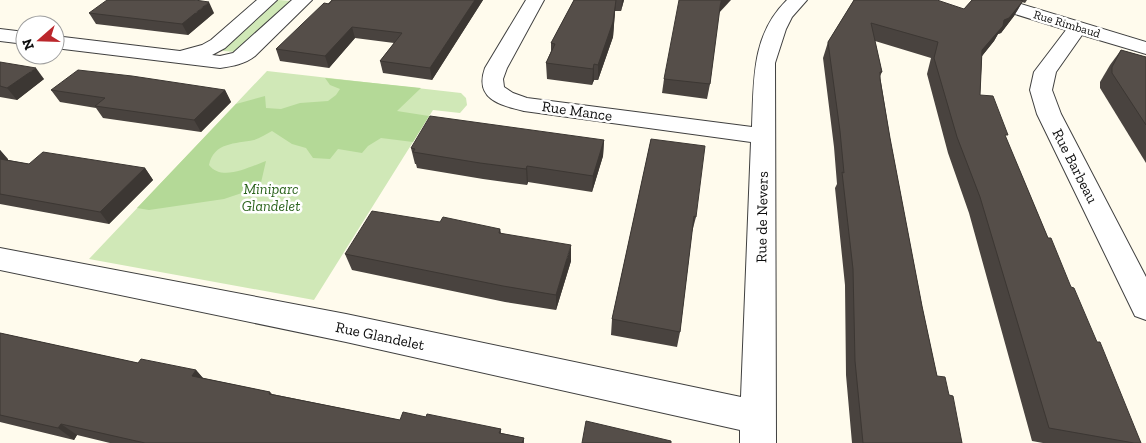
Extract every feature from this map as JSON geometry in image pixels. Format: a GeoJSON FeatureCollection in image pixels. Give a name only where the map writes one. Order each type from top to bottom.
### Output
{"type":"FeatureCollection","features":[{"type":"Feature","properties":{"kind":"street"},"geometry":{"type":"LineString","coordinates":[[174,58],[198,53],[218,44],[268,0]]}},
{"type":"Feature","properties":{"kind":"street"},"geometry":{"type":"LineString","coordinates":[[65,43],[174,58],[220,62],[240,58],[303,0]]}},
{"type":"Feature","properties":{"kind":"street","name":"Rue Mance"},"geometry":{"type":"LineString","coordinates":[[535,0],[496,68],[492,79],[494,90],[506,98],[524,104],[763,136]]}},
{"type":"Feature","properties":{"kind":"street","name":"Rue de Nevers"},"geometry":{"type":"LineString","coordinates":[[758,430],[765,63],[769,43],[776,26],[798,0]]}},
{"type":"Feature","properties":{"kind":"street","name":"Rue Rimbaud"},"geometry":{"type":"LineString","coordinates":[[989,0],[1146,48]]}},
{"type":"Feature","properties":{"kind":"street","name":"Rue Barbeau"},"geometry":{"type":"LineString","coordinates":[[1078,27],[1045,72],[1041,90],[1049,114],[1146,308]]}},
{"type":"Feature","properties":{"kind":"street"},"geometry":{"type":"LineString","coordinates":[[0,35],[15,37]]}},
{"type":"Feature","properties":{"kind":"street","name":"Rue Glandelet"},"geometry":{"type":"LineString","coordinates":[[0,259],[346,328],[758,430]]}},
{"type":"Feature","properties":{"kind":"green space"},"geometry":{"type":"Polygon","coordinates":[[[278,0],[292,1],[235,52],[223,51],[224,47],[278,0]]]}},
{"type":"Feature","properties":{"kind":"green space","name":"Miniparc Glandelet"},"geometry":{"type":"Polygon","coordinates":[[[267,71],[461,93],[466,98],[467,105],[460,113],[433,110],[314,300],[89,259],[267,71]]]}},
{"type":"Feature","properties":{"kind":"green space"},"geometry":{"type":"Polygon","coordinates":[[[325,78],[421,88],[397,111],[429,116],[413,142],[381,138],[368,146],[362,153],[338,149],[330,159],[313,158],[306,148],[292,144],[272,131],[254,140],[226,145],[215,152],[209,165],[214,170],[228,173],[266,161],[260,187],[224,199],[149,210],[137,208],[236,104],[265,96],[266,108],[281,109],[300,103],[328,101],[340,89],[330,85],[325,78]]]}},
{"type":"Feature","properties":{"kind":"building"},"geometry":{"type":"Polygon","coordinates":[[[107,0],[195,0],[209,2],[182,24],[89,13],[107,0]]]}},
{"type":"Feature","properties":{"kind":"building"},"geometry":{"type":"Polygon","coordinates":[[[332,0],[475,0],[430,68],[380,61],[402,33],[352,27],[325,56],[276,49],[324,3],[329,4],[332,0]]]}},
{"type":"Feature","properties":{"kind":"building"},"geometry":{"type":"Polygon","coordinates":[[[574,0],[616,0],[613,22],[598,65],[594,64],[593,69],[546,63],[555,44],[551,43],[574,0]]]}},
{"type":"Feature","properties":{"kind":"building"},"geometry":{"type":"Polygon","coordinates":[[[679,0],[721,0],[710,84],[664,79],[679,0]]]}},
{"type":"Feature","properties":{"kind":"building"},"geometry":{"type":"Polygon","coordinates":[[[854,0],[937,0],[964,9],[972,0],[1023,1],[1009,18],[1004,20],[1003,26],[982,50],[980,95],[993,96],[1008,135],[1005,135],[1048,238],[1051,238],[1071,287],[1074,288],[1097,342],[1100,342],[1141,443],[1049,428],[980,197],[957,137],[934,58],[938,42],[871,23],[882,72],[880,72],[880,79],[890,138],[937,376],[945,377],[949,395],[953,396],[962,443],[863,443],[855,361],[853,269],[842,172],[844,173],[840,131],[828,42],[854,0]]]}},
{"type":"Feature","properties":{"kind":"building"},"geometry":{"type":"Polygon","coordinates":[[[1121,50],[1146,57],[1146,125],[1112,73],[1112,67],[1121,50]]]}},
{"type":"Feature","properties":{"kind":"building"},"geometry":{"type":"Polygon","coordinates":[[[0,62],[36,68],[7,88],[0,86],[0,62]]]}},
{"type":"Feature","properties":{"kind":"building"},"geometry":{"type":"Polygon","coordinates":[[[78,70],[225,90],[194,120],[95,106],[105,98],[51,90],[78,70]]]}},
{"type":"Feature","properties":{"kind":"building"},"geometry":{"type":"Polygon","coordinates":[[[430,116],[604,140],[593,176],[527,166],[526,169],[480,163],[413,152],[415,149],[411,148],[430,116]]]}},
{"type":"Feature","properties":{"kind":"building"},"geometry":{"type":"Polygon","coordinates":[[[651,139],[705,146],[696,217],[694,216],[680,332],[612,319],[651,139]]]}},
{"type":"Feature","properties":{"kind":"building"},"geometry":{"type":"Polygon","coordinates":[[[43,152],[145,168],[100,212],[0,194],[0,159],[29,164],[43,152]]]}},
{"type":"Feature","properties":{"kind":"building"},"geometry":{"type":"Polygon","coordinates":[[[372,211],[440,222],[443,217],[500,229],[499,233],[571,245],[556,295],[345,254],[372,211]]]}},
{"type":"Feature","properties":{"kind":"building"},"geometry":{"type":"Polygon","coordinates":[[[0,333],[138,363],[141,359],[196,370],[192,376],[270,392],[269,394],[400,420],[403,412],[426,417],[427,414],[501,429],[499,433],[524,438],[522,443],[145,443],[61,424],[58,428],[0,415],[0,333]]]}},
{"type":"Feature","properties":{"kind":"building"},"geometry":{"type":"Polygon","coordinates":[[[586,421],[671,441],[671,443],[582,443],[586,421]]]}}]}
